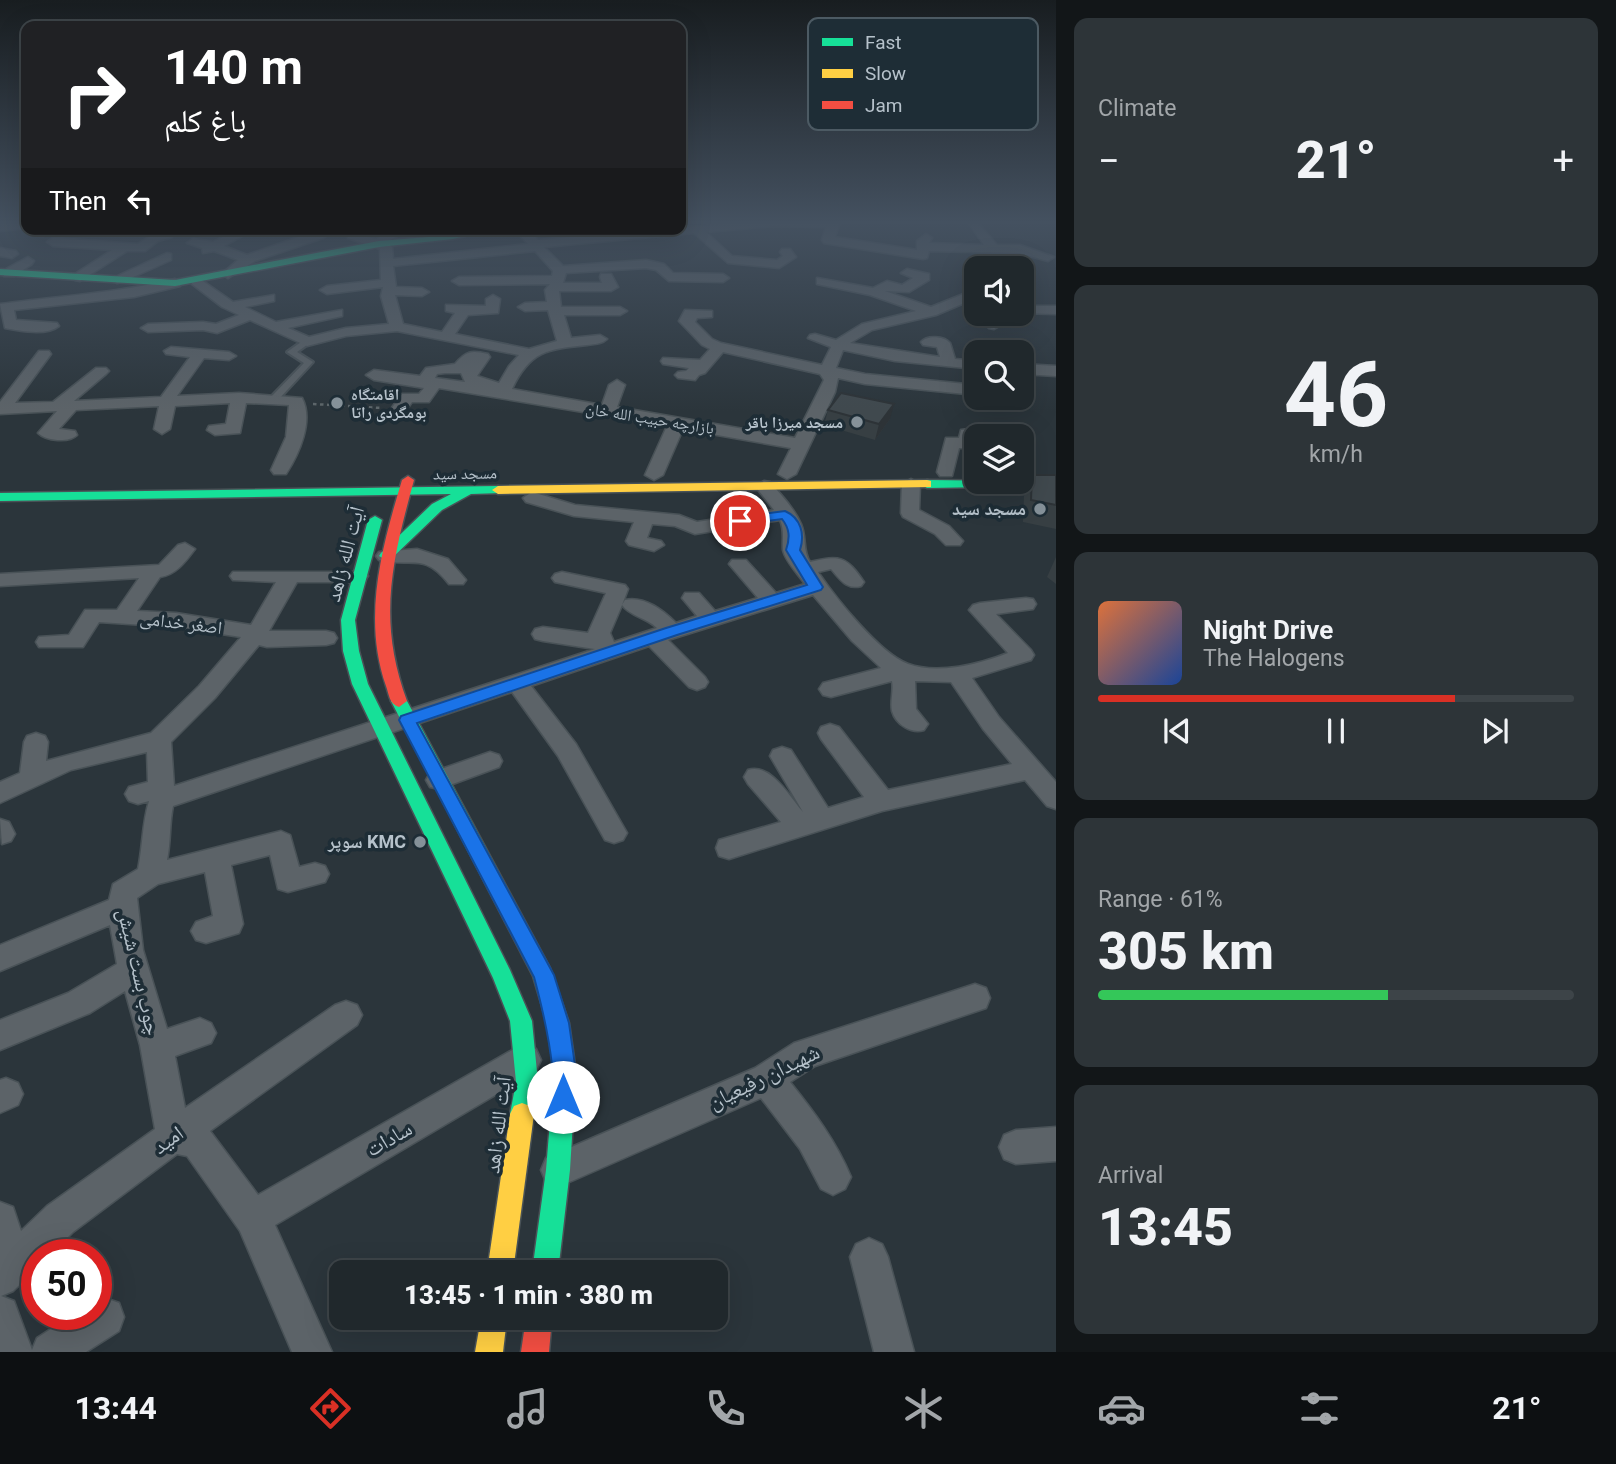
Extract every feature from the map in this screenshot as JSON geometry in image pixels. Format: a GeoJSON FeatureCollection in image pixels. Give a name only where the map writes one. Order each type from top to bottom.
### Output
{"type":"FeatureCollection","features":[{"type":"Feature","properties":{"kind":"main road"},"geometry":{"type":"LineString","coordinates":[[111,285],[145,285]]}},
{"type":"Feature","properties":{"kind":"main road"},"geometry":{"type":"LineString","coordinates":[[1034,471],[1056,471]]}},
{"type":"Feature","properties":{"kind":"main road","name":"مسجد سید"},"geometry":{"type":"LineString","coordinates":[[0,485],[407,486],[654,475],[964,472]]}},
{"type":"Feature","properties":{"kind":"main road","name":"مسجد سید"},"geometry":{"type":"LineString","coordinates":[[407,486],[468,491],[1056,482]]}},
{"type":"Feature","properties":{"kind":"main road","name":"مسجد سید"},"geometry":{"type":"LineString","coordinates":[[0,497],[386,486]]}},
{"type":"Feature","properties":{"kind":"main road","name":"آیت الله زاهد"},"geometry":{"type":"LineString","coordinates":[[386,486],[358,576],[348,620],[351,651],[360,684],[503,977],[521,1021],[527,1082],[502,1260]]}},
{"type":"Feature","properties":{"kind":"main road"},"geometry":{"type":"LineString","coordinates":[[407,486],[386,556],[381,637],[388,676],[407,720],[544,975],[558,1023],[565,1072],[558,1170],[547,1260]]}},
{"type":"Feature","properties":{"kind":"main road"},"geometry":{"type":"LineString","coordinates":[[386,556],[437,508],[468,491]]}},
{"type":"Feature","properties":{"kind":"main road"},"geometry":{"type":"LineString","coordinates":[[489,1352],[492,1330]]}},
{"type":"Feature","properties":{"kind":"main road"},"geometry":{"type":"LineString","coordinates":[[535,1352],[538,1330]]}},
{"type":"Feature","properties":{"kind":"street"},"geometry":{"type":"LineString","coordinates":[[52,326],[30,328],[28,324],[10,325],[4,308],[78,297],[121,285]]}},
{"type":"Feature","properties":{"kind":"street"},"geometry":{"type":"LineString","coordinates":[[202,285],[227,304],[249,316],[307,342],[397,327],[535,352]]}},
{"type":"Feature","properties":{"kind":"street"},"geometry":{"type":"LineString","coordinates":[[554,285],[552,290],[555,309],[565,343]]}},
{"type":"Feature","properties":{"kind":"street"},"geometry":{"type":"LineString","coordinates":[[835,285],[931,312]]}},
{"type":"Feature","properties":{"kind":"street"},"geometry":{"type":"LineString","coordinates":[[867,295],[887,285]]}},
{"type":"Feature","properties":{"kind":"street"},"geometry":{"type":"LineString","coordinates":[[887,285],[904,289],[910,285]]}},
{"type":"Feature","properties":{"kind":"street"},"geometry":{"type":"LineString","coordinates":[[111,313],[118,287]]}},
{"type":"Feature","properties":{"kind":"street"},"geometry":{"type":"LineString","coordinates":[[389,287],[388,296],[397,327]]}},
{"type":"Feature","properties":{"kind":"street"},"geometry":{"type":"LineString","coordinates":[[327,290],[389,287],[422,292]]}},
{"type":"Feature","properties":{"kind":"street"},"geometry":{"type":"LineString","coordinates":[[787,474],[799,444],[808,432],[832,380],[827,372],[836,345],[851,333],[931,312],[949,299],[964,296]]}},
{"type":"Feature","properties":{"kind":"street"},"geometry":{"type":"LineString","coordinates":[[233,306],[269,298]]}},
{"type":"Feature","properties":{"kind":"street"},"geometry":{"type":"LineString","coordinates":[[446,336],[458,309],[493,310],[493,299]]}},
{"type":"Feature","properties":{"kind":"street"},"geometry":{"type":"LineString","coordinates":[[949,299],[964,305]]}},
{"type":"Feature","properties":{"kind":"street"},"geometry":{"type":"LineString","coordinates":[[525,307],[616,317],[561,327]]}},
{"type":"Feature","properties":{"kind":"street"},"geometry":{"type":"LineString","coordinates":[[1034,310],[1056,310]]}},
{"type":"Feature","properties":{"kind":"street"},"geometry":{"type":"LineString","coordinates":[[272,327],[337,313]]}},
{"type":"Feature","properties":{"kind":"street"},"geometry":{"type":"LineString","coordinates":[[707,314],[690,313],[690,319],[686,321],[707,342],[718,346],[897,388],[964,390]]}},
{"type":"Feature","properties":{"kind":"street"},"geometry":{"type":"LineString","coordinates":[[148,328],[203,326],[217,329],[249,316]]}},
{"type":"Feature","properties":{"kind":"street"},"geometry":{"type":"LineString","coordinates":[[851,319],[872,327]]}},
{"type":"Feature","properties":{"kind":"street"},"geometry":{"type":"LineString","coordinates":[[363,331],[377,341]]}},
{"type":"Feature","properties":{"kind":"street"},"geometry":{"type":"LineString","coordinates":[[815,338],[836,345],[964,364]]}},
{"type":"Feature","properties":{"kind":"street"},"geometry":{"type":"LineString","coordinates":[[502,393],[514,369],[535,352],[565,343],[600,339]]}},
{"type":"Feature","properties":{"kind":"street"},"geometry":{"type":"LineString","coordinates":[[929,342],[943,343],[949,363]]}},
{"type":"Feature","properties":{"kind":"street"},"geometry":{"type":"LineString","coordinates":[[683,375],[690,377],[704,365],[718,346]]}},
{"type":"Feature","properties":{"kind":"street"},"geometry":{"type":"LineString","coordinates":[[171,351],[229,356]]}},
{"type":"Feature","properties":{"kind":"street"},"geometry":{"type":"LineString","coordinates":[[1,409],[44,354]]}},
{"type":"Feature","properties":{"kind":"street"},"geometry":{"type":"LineString","coordinates":[[162,429],[168,401],[200,354]]}},
{"type":"Feature","properties":{"kind":"street"},"geometry":{"type":"LineString","coordinates":[[399,409],[408,397],[423,399],[430,383],[431,371],[459,369],[470,355],[483,357],[468,374],[471,380],[489,382],[502,393]]}},
{"type":"Feature","properties":{"kind":"street"},"geometry":{"type":"LineString","coordinates":[[668,361],[704,365]]}},
{"type":"Feature","properties":{"kind":"street"},"geometry":{"type":"LineString","coordinates":[[1034,370],[1056,371]]}},
{"type":"Feature","properties":{"kind":"street"},"geometry":{"type":"LineString","coordinates":[[69,435],[46,433],[64,406],[101,371]]}},
{"type":"Feature","properties":{"kind":"street"},"geometry":{"type":"LineString","coordinates":[[161,373],[185,375]]}},
{"type":"Feature","properties":{"kind":"street"},"geometry":{"type":"LineString","coordinates":[[374,375],[502,393]]}},
{"type":"Feature","properties":{"kind":"street"},"geometry":{"type":"LineString","coordinates":[[607,412],[618,384]]}},
{"type":"Feature","properties":{"kind":"street","name":"بازارچه حبیب الله خان"},"geometry":{"type":"LineString","coordinates":[[502,393],[568,397],[607,412],[672,422],[712,421],[799,444]]}},
{"type":"Feature","properties":{"kind":"street"},"geometry":{"type":"LineString","coordinates":[[215,430],[234,429],[239,398]]}},
{"type":"Feature","properties":{"kind":"street"},"geometry":{"type":"LineString","coordinates":[[1,409],[239,398],[296,401],[297,434],[280,470]]}},
{"type":"Feature","properties":{"kind":"street"},"geometry":{"type":"LineString","coordinates":[[654,475],[672,422],[675,402]]}},
{"type":"Feature","properties":{"kind":"street"},"geometry":{"type":"LineString","coordinates":[[946,472],[952,442],[964,443]]}},
{"type":"Feature","properties":{"kind":"street"},"geometry":{"type":"LineString","coordinates":[[911,484],[910,513],[942,530],[953,541]]}},
{"type":"Feature","properties":{"kind":"street"},"geometry":{"type":"LineString","coordinates":[[764,486],[794,526],[796,540],[793,550],[810,578],[877,653],[901,671],[905,688],[904,711],[916,724]]}},
{"type":"Feature","properties":{"kind":"street"},"geometry":{"type":"LineString","coordinates":[[640,495],[636,541],[654,545]]}},
{"type":"Feature","properties":{"kind":"street"},"geometry":{"type":"LineString","coordinates":[[531,498],[574,510],[679,521],[695,528],[785,514]]}},
{"type":"Feature","properties":{"kind":"street"},"geometry":{"type":"LineString","coordinates":[[0,580],[165,571],[185,549]]}},
{"type":"Feature","properties":{"kind":"street"},"geometry":{"type":"LineString","coordinates":[[386,556],[422,554],[445,564],[456,580]]}},
{"type":"Feature","properties":{"kind":"street"},"geometry":{"type":"LineString","coordinates":[[154,794],[381,729],[517,683],[605,647],[662,634],[773,602],[835,562],[855,582]]}},
{"type":"Feature","properties":{"kind":"street"},"geometry":{"type":"LineString","coordinates":[[739,564],[773,602]]}},
{"type":"Feature","properties":{"kind":"street"},"geometry":{"type":"LineString","coordinates":[[123,616],[154,572]]}},
{"type":"Feature","properties":{"kind":"street"},"geometry":{"type":"LineString","coordinates":[[240,576],[358,576]]}},
{"type":"Feature","properties":{"kind":"street"},"geometry":{"type":"LineString","coordinates":[[0,793],[64,763],[159,740],[206,692],[257,633],[289,578]]}},
{"type":"Feature","properties":{"kind":"street"},"geometry":{"type":"LineString","coordinates":[[562,578],[618,589],[599,633],[605,647]]}},
{"type":"Feature","properties":{"kind":"street"},"geometry":{"type":"LineString","coordinates":[[692,598],[712,620]]}},
{"type":"Feature","properties":{"kind":"street"},"geometry":{"type":"LineString","coordinates":[[831,689],[901,671],[957,673],[1006,663],[1023,655],[980,610],[1026,604]]}},
{"type":"Feature","properties":{"kind":"street"},"geometry":{"type":"LineString","coordinates":[[632,605],[654,614],[662,634],[697,682]]}},
{"type":"Feature","properties":{"kind":"street","name":"اصغر خدامی"},"geometry":{"type":"LineString","coordinates":[[47,642],[75,642],[93,615],[176,620],[257,633],[267,640],[326,638]]}},
{"type":"Feature","properties":{"kind":"street"},"geometry":{"type":"LineString","coordinates":[[544,634],[605,647]]}},
{"type":"Feature","properties":{"kind":"street"},"geometry":{"type":"LineString","coordinates":[[957,673],[990,723],[1056,799]]}},
{"type":"Feature","properties":{"kind":"street"},"geometry":{"type":"LineString","coordinates":[[517,683],[568,750],[614,833]]}},
{"type":"Feature","properties":{"kind":"street"},"geometry":{"type":"LineString","coordinates":[[830,733],[882,801]]}},
{"type":"Feature","properties":{"kind":"street"},"geometry":{"type":"LineString","coordinates":[[159,740],[154,794],[158,837],[150,875],[281,842],[288,880],[315,874]]}},
{"type":"Feature","properties":{"kind":"street"},"geometry":{"type":"LineString","coordinates":[[32,778],[36,742]]}},
{"type":"Feature","properties":{"kind":"street"},"geometry":{"type":"LineString","coordinates":[[782,756],[810,823]]}},
{"type":"Feature","properties":{"kind":"street"},"geometry":{"type":"LineString","coordinates":[[439,780],[490,761]]}},
{"type":"Feature","properties":{"kind":"street"},"geometry":{"type":"LineString","coordinates":[[729,848],[882,801],[1031,769]]}},
{"type":"Feature","properties":{"kind":"street"},"geometry":{"type":"LineString","coordinates":[[757,777],[810,823]]}},
{"type":"Feature","properties":{"kind":"street"},"geometry":{"type":"LineString","coordinates":[[206,931],[229,925],[216,857]]}},
{"type":"Feature","properties":{"kind":"street","name":"چوب بست شیش"},"geometry":{"type":"LineString","coordinates":[[150,875],[123,892],[122,907],[134,970],[157,1047],[173,1136]]}},
{"type":"Feature","properties":{"kind":"street"},"geometry":{"type":"LineString","coordinates":[[0,958],[122,907]]}},
{"type":"Feature","properties":{"kind":"street"},"geometry":{"type":"LineString","coordinates":[[0,1035],[79,1003],[134,970]]}},
{"type":"Feature","properties":{"kind":"street","name":"شهیدان رفیعیان"},"geometry":{"type":"LineString","coordinates":[[558,1170],[767,1079],[805,1054],[975,998]]}},
{"type":"Feature","properties":{"kind":"street","name":"امید"},"geometry":{"type":"LineString","coordinates":[[7,1271],[60,1219],[346,1015]]}},
{"type":"Feature","properties":{"kind":"street"},"geometry":{"type":"LineString","coordinates":[[157,1047],[200,1033]]}},
{"type":"Feature","properties":{"kind":"street","name":"سادات"},"geometry":{"type":"LineString","coordinates":[[253,1218],[525,1060]]}},
{"type":"Feature","properties":{"kind":"street"},"geometry":{"type":"LineString","coordinates":[[767,1079],[812,1138],[833,1177]]}},
{"type":"Feature","properties":{"kind":"street"},"geometry":{"type":"LineString","coordinates":[[173,1136],[197,1142],[253,1218],[312,1352]]}},
{"type":"Feature","properties":{"kind":"street"},"geometry":{"type":"LineString","coordinates":[[1016,1147],[1056,1144]]}},
{"type":"Feature","properties":{"kind":"street"},"geometry":{"type":"LineString","coordinates":[[0,1220],[7,1271]]}},
{"type":"Feature","properties":{"kind":"street"},"geometry":{"type":"LineString","coordinates":[[869,1257],[894,1352]]}},
{"type":"Feature","properties":{"kind":"street"},"geometry":{"type":"LineString","coordinates":[[0,1315],[13,1352]]}},
{"type":"Feature","properties":{"kind":"street"},"geometry":{"type":"LineString","coordinates":[[51,1352],[84,1330]]}},
{"type":"Feature","properties":{"kind":"lane"},"geometry":{"type":"LineString","coordinates":[[274,399],[309,362],[291,352],[307,342]]}},
{"type":"Feature","properties":{"kind":"path"},"geometry":{"type":"LineString","coordinates":[[297,406],[314,404],[399,409]]}},
{"type":"Feature","properties":{"kind":"building"},"geometry":{"type":"Polygon","coordinates":[[[841,393],[894,404],[879,424],[828,410],[841,393]]]}},
{"type":"Feature","properties":{"kind":"building"},"geometry":{"type":"Polygon","coordinates":[[[1034,475],[1056,475],[1056,505],[1031,500],[1031,494],[1034,494],[1034,475]]]}},
{"type":"Feature","properties":{"kind":"traffic: fast"},"geometry":{"type":"LineString","coordinates":[[927,484],[1056,482]]}},
{"type":"Feature","properties":{"kind":"traffic: fast"},"geometry":{"type":"LineString","coordinates":[[0,497],[498,490]]}},
{"type":"Feature","properties":{"kind":"traffic: fast"},"geometry":{"type":"LineString","coordinates":[[386,556],[437,507],[467,491]]}},
{"type":"Feature","properties":{"kind":"traffic: fast"},"geometry":{"type":"LineString","coordinates":[[375,520],[348,620],[351,651],[360,684],[503,977],[521,1021],[527,1082],[522,1114]]}},
{"type":"Feature","properties":{"kind":"traffic: fast"},"geometry":{"type":"LineString","coordinates":[[399,701],[543,975],[558,1023],[565,1072],[558,1170],[547,1260]]}},
{"type":"Feature","properties":{"kind":"traffic: slow"},"geometry":{"type":"LineString","coordinates":[[498,490],[927,484]]}},
{"type":"Feature","properties":{"kind":"traffic: slow"},"geometry":{"type":"LineString","coordinates":[[502,1260],[522,1114]]}},
{"type":"Feature","properties":{"kind":"traffic: slow"},"geometry":{"type":"LineString","coordinates":[[489,1352],[492,1330]]}},
{"type":"Feature","properties":{"kind":"traffic: jam"},"geometry":{"type":"LineString","coordinates":[[399,701],[383,645],[383,590],[393,536],[408,480]]}},
{"type":"Feature","properties":{"kind":"traffic: jam"},"geometry":{"type":"LineString","coordinates":[[535,1352],[538,1330]]}},
{"type":"Feature","properties":{"kind":"place","name":"اقامتگاه بومگردی راتا"},"geometry":{"type":"Point","coordinates":[337,403]}},
{"type":"Feature","properties":{"kind":"place","name":"مسجد میرزا باقر"},"geometry":{"type":"Point","coordinates":[857,422]}},
{"type":"Feature","properties":{"kind":"place","name":"مسجد سید"},"geometry":{"type":"Point","coordinates":[1040,509]}},
{"type":"Feature","properties":{"kind":"place","name":"سوپر KMC"},"geometry":{"type":"Point","coordinates":[420,842]}},
{"type":"Feature","properties":{"kind":"route"},"geometry":{"type":"LineString","coordinates":[[563,1097],[565,1072],[558,1023],[544,975],[407,720],[671,631],[816,587],[793,550],[796,540],[794,526],[785,514],[740,521]]}}]}
